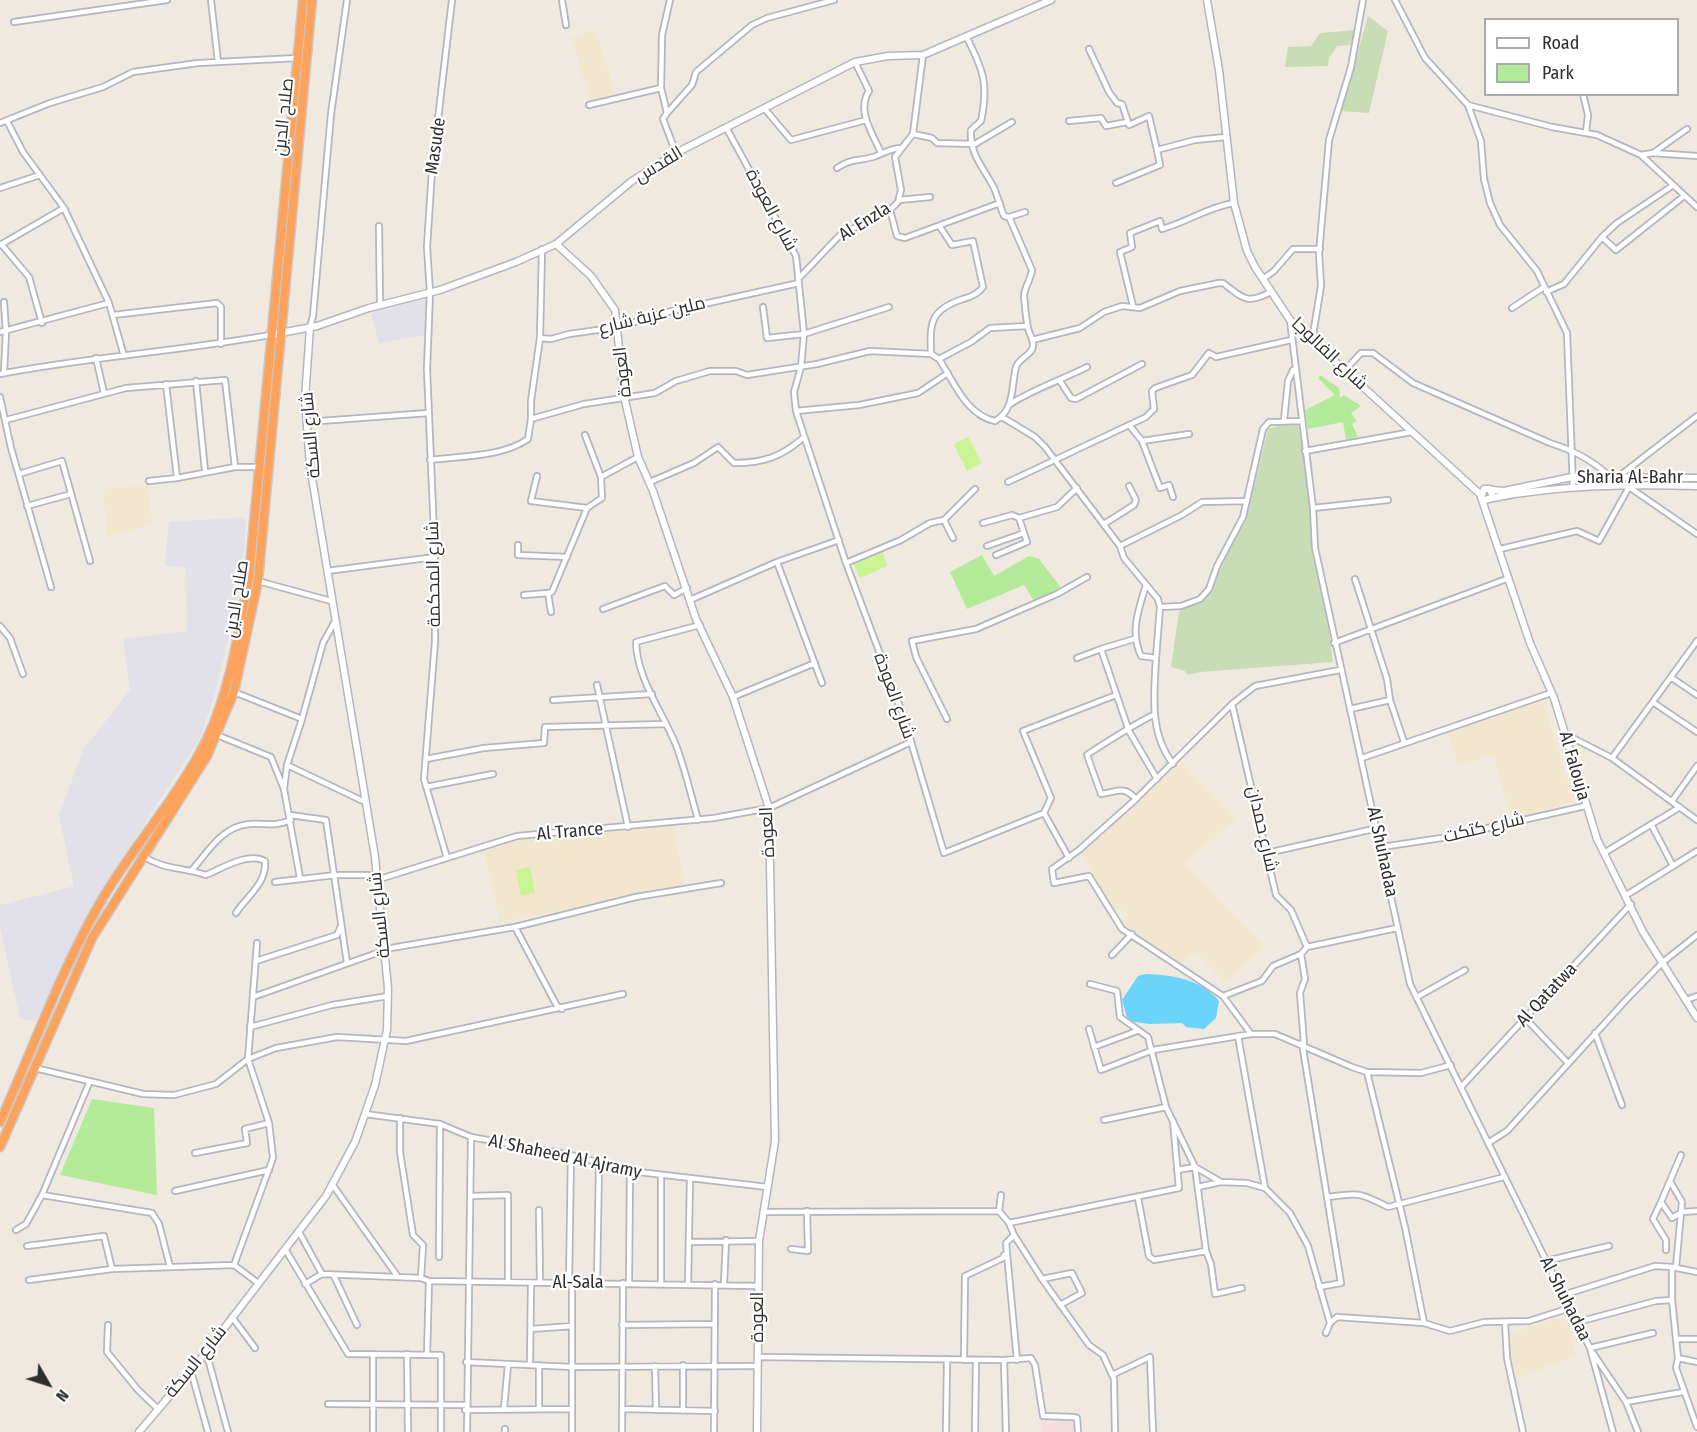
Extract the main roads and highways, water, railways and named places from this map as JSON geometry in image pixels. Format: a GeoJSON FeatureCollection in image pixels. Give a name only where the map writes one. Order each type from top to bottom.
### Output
{"type":"FeatureCollection","features":[{"type":"Feature","properties":{"kind":"highway","name":"صلاح الدين"},"geometry":{"type":"LineString","coordinates":[[0,1147],[33,1067],[92,938],[207,756],[234,692],[258,581],[273,436],[275,334],[303,0]]}},
{"type":"Feature","properties":{"kind":"highway","name":"صلاح الدين"},"geometry":{"type":"LineString","coordinates":[[0,1122],[55,994],[96,910],[178,787],[207,738],[233,662],[249,577],[258,467],[312,0]]}},
{"type":"Feature","properties":{"kind":"main road","name":"القدس"},"geometry":{"type":"LineString","coordinates":[[275,334],[310,327],[430,292],[516,262],[556,244],[632,181],[676,153],[728,129],[855,62],[888,56],[923,55],[1051,0]]}},
{"type":"Feature","properties":{"kind":"main road","name":"شارع الفالوجا"},"geometry":{"type":"LineString","coordinates":[[1208,0],[1234,203],[1247,251],[1290,320],[1414,432],[1482,498]]}},
{"type":"Feature","properties":{"kind":"main road","name":"العودة"},"geometry":{"type":"LineString","coordinates":[[556,244],[591,276],[615,310],[619,327],[624,396],[638,457],[650,482],[690,600],[733,697],[769,808],[775,1141],[759,1241],[757,1432]]}},
{"type":"Feature","properties":{"kind":"main road","name":"شارع السكة"},"geometry":{"type":"LineString","coordinates":[[140,1431],[191,1371],[299,1232],[332,1184],[355,1142],[385,1039],[388,996],[376,879],[310,466],[305,399],[310,327]]}},
{"type":"Feature","properties":{"kind":"main road","name":"Sharia Al-Bahr"},"geometry":{"type":"LineString","coordinates":[[1697,478],[1572,477],[1504,491],[1486,489],[1482,498],[1573,487],[1697,486]]}},
{"type":"Feature","properties":{"kind":"main road"},"geometry":{"type":"LineString","coordinates":[[1492,490],[1493,498]]}},
{"type":"Feature","properties":{"kind":"main road","name":"Al Falouja"},"geometry":{"type":"LineString","coordinates":[[1482,498],[1530,643],[1551,693],[1585,806],[1604,853],[1643,932],[1697,1018]]}},
{"type":"Feature","properties":{"kind":"water"},"geometry":{"type":"Polygon","coordinates":[[[1146,974],[1176,977],[1204,988],[1219,1001],[1216,1018],[1204,1029],[1186,1027],[1182,1023],[1150,1024],[1128,1021],[1122,1000],[1138,976],[1146,974]]]}}]}
